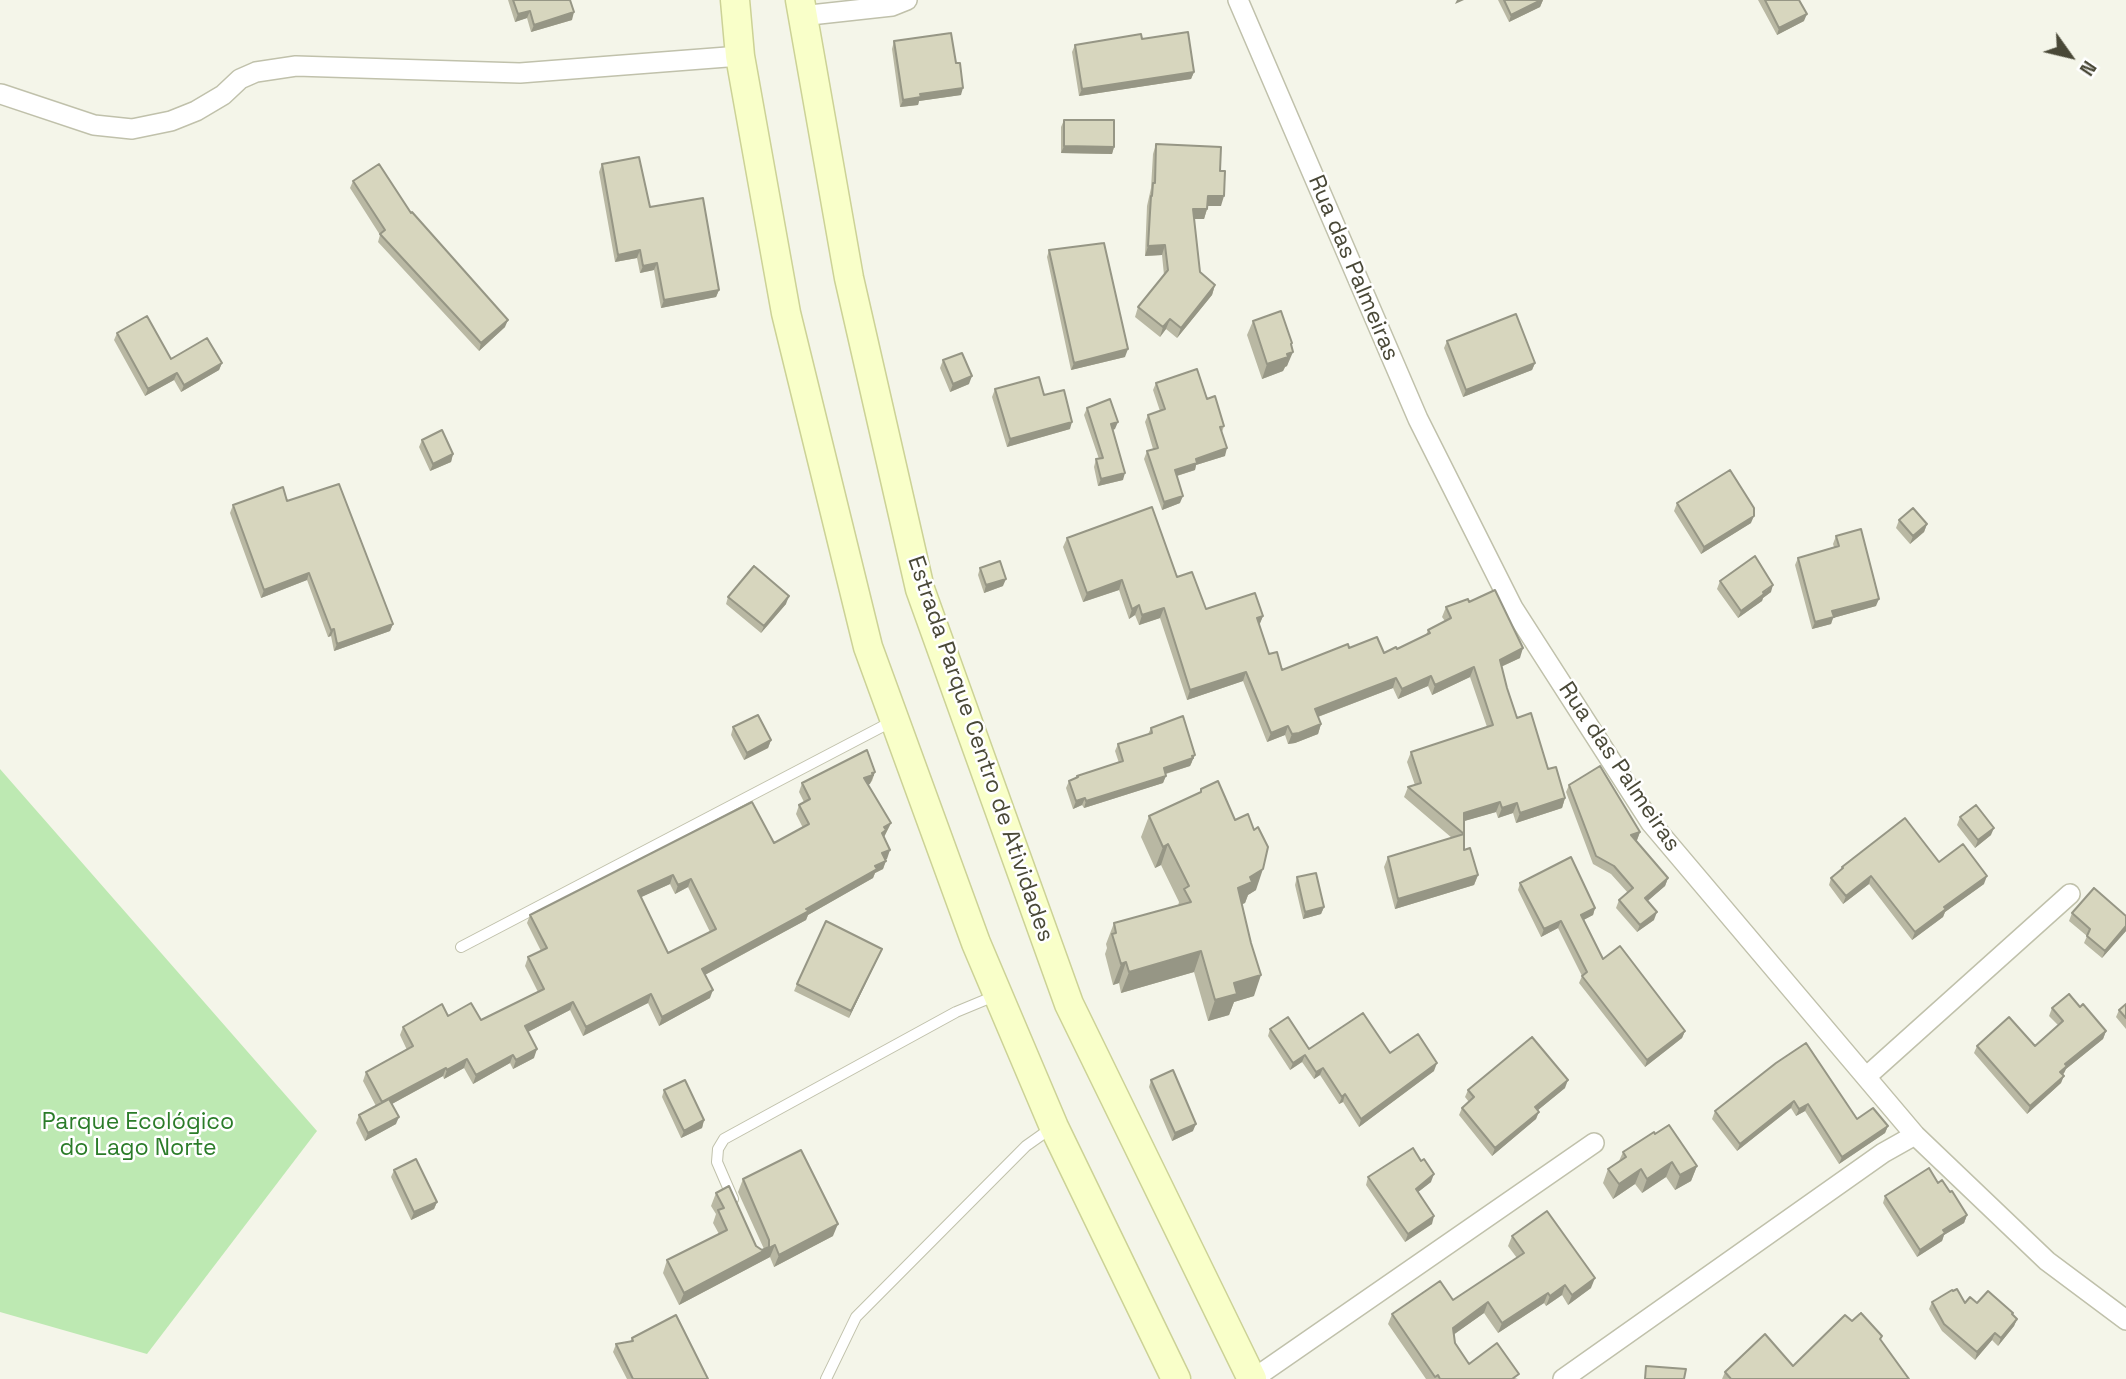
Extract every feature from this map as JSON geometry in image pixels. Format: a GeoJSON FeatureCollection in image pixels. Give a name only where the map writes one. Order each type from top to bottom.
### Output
{"type":"FeatureCollection","features":[{"type":"Feature","properties":{"kind":"main road"},"geometry":{"type":"LineString","coordinates":[[735,0],[740,56],[786,313],[868,647],[975,943],[1054,1127],[1175,1379]]}},
{"type":"Feature","properties":{"kind":"main road","name":"Estrada Parque Centro de Atividades"},"geometry":{"type":"LineString","coordinates":[[801,8],[849,278],[920,589],[1069,1004],[1252,1379]]}},
{"type":"Feature","properties":{"kind":"street"},"geometry":{"type":"LineString","coordinates":[[801,8],[892,6],[907,0]]}},
{"type":"Feature","properties":{"kind":"street","name":"Rua das Palmeiras"},"geometry":{"type":"LineString","coordinates":[[1238,0],[1418,419],[1513,608],[1651,823],[1915,1135],[2047,1261],[2126,1320]]}},
{"type":"Feature","properties":{"kind":"street"},"geometry":{"type":"LineString","coordinates":[[1,94],[94,125],[132,129],[170,121],[196,111],[223,95],[240,79],[256,72],[296,66],[520,73],[740,56]]}},
{"type":"Feature","properties":{"kind":"street"},"geometry":{"type":"LineString","coordinates":[[1866,1077],[2070,894]]}},
{"type":"Feature","properties":{"kind":"street"},"geometry":{"type":"LineString","coordinates":[[1563,1379],[1883,1153],[1915,1135]]}},
{"type":"Feature","properties":{"kind":"street"},"geometry":{"type":"LineString","coordinates":[[1252,1379],[1594,1143]]}},
{"type":"Feature","properties":{"kind":"lane"},"geometry":{"type":"LineString","coordinates":[[461,947],[895,720]]}},
{"type":"Feature","properties":{"kind":"lane"},"geometry":{"type":"LineString","coordinates":[[738,1209],[717,1162],[718,1149],[724,1139],[956,1012],[998,995]]}},
{"type":"Feature","properties":{"kind":"lane"},"geometry":{"type":"LineString","coordinates":[[826,1379],[856,1317],[1026,1146],[1054,1127]]}},
{"type":"Feature","properties":{"kind":"green space","name":"Parque Ecológico do Lago Norte"},"geometry":{"type":"Polygon","coordinates":[[[0,769],[317,1131],[147,1354],[0,1312],[0,769]]]}},
{"type":"Feature","properties":{"kind":"building"},"geometry":{"type":"Polygon","coordinates":[[[513,0],[570,0],[574,12],[534,25],[530,11],[518,14],[513,0]]]}},
{"type":"Feature","properties":{"kind":"building"},"geometry":{"type":"Polygon","coordinates":[[[1504,0],[1541,0],[1511,15],[1504,0]]]}},
{"type":"Feature","properties":{"kind":"building"},"geometry":{"type":"Polygon","coordinates":[[[1765,0],[1799,0],[1807,14],[1779,28],[1765,0]]]}},
{"type":"Feature","properties":{"kind":"building"},"geometry":{"type":"Polygon","coordinates":[[[1188,32],[1194,72],[1082,89],[1075,45],[1141,34],[1142,39],[1188,32]]]}},
{"type":"Feature","properties":{"kind":"building"},"geometry":{"type":"Polygon","coordinates":[[[951,33],[956,63],[960,63],[963,88],[920,94],[921,97],[903,100],[894,41],[951,33]]]}},
{"type":"Feature","properties":{"kind":"building"},"geometry":{"type":"Polygon","coordinates":[[[1064,120],[1114,120],[1114,147],[1064,146],[1064,120]]]}},
{"type":"Feature","properties":{"kind":"building"},"geometry":{"type":"Polygon","coordinates":[[[1156,144],[1221,147],[1220,171],[1225,171],[1224,196],[1208,196],[1207,209],[1193,209],[1200,272],[1215,285],[1181,328],[1170,319],[1163,327],[1138,307],[1168,270],[1165,245],[1148,246],[1156,144]]]}},
{"type":"Feature","properties":{"kind":"building"},"geometry":{"type":"Polygon","coordinates":[[[639,157],[650,207],[703,198],[719,290],[664,300],[657,263],[643,266],[640,250],[618,255],[602,164],[639,157]]]}},
{"type":"Feature","properties":{"kind":"building"},"geometry":{"type":"Polygon","coordinates":[[[379,164],[411,213],[508,320],[481,343],[380,234],[385,230],[353,181],[379,164]]]}},
{"type":"Feature","properties":{"kind":"building"},"geometry":{"type":"Polygon","coordinates":[[[1104,243],[1128,349],[1074,363],[1049,250],[1104,243]]]}},
{"type":"Feature","properties":{"kind":"building"},"geometry":{"type":"Polygon","coordinates":[[[1281,311],[1293,352],[1287,354],[1288,357],[1267,364],[1253,321],[1281,311]]]}},
{"type":"Feature","properties":{"kind":"building"},"geometry":{"type":"Polygon","coordinates":[[[1516,314],[1535,363],[1466,390],[1447,341],[1516,314]]]}},
{"type":"Feature","properties":{"kind":"building"},"geometry":{"type":"Polygon","coordinates":[[[147,316],[171,359],[207,338],[222,363],[184,385],[177,373],[148,389],[117,333],[147,316]]]}},
{"type":"Feature","properties":{"kind":"building"},"geometry":{"type":"Polygon","coordinates":[[[962,353],[972,376],[953,384],[943,360],[962,353]]]}},
{"type":"Feature","properties":{"kind":"building"},"geometry":{"type":"Polygon","coordinates":[[[1197,369],[1207,399],[1215,396],[1227,448],[1196,459],[1197,463],[1175,470],[1183,496],[1164,502],[1147,451],[1158,448],[1148,415],[1165,409],[1156,383],[1197,369]]]}},
{"type":"Feature","properties":{"kind":"building"},"geometry":{"type":"Polygon","coordinates":[[[1039,377],[1044,395],[1064,390],[1072,422],[1010,439],[995,389],[1039,377]]]}},
{"type":"Feature","properties":{"kind":"building"},"geometry":{"type":"Polygon","coordinates":[[[1110,399],[1118,422],[1111,424],[1125,473],[1101,479],[1096,459],[1103,458],[1087,408],[1110,399]]]}},
{"type":"Feature","properties":{"kind":"building"},"geometry":{"type":"Polygon","coordinates":[[[442,430],[453,454],[433,464],[422,440],[442,430]]]}},
{"type":"Feature","properties":{"kind":"building"},"geometry":{"type":"Polygon","coordinates":[[[1730,470],[1754,508],[1754,516],[1704,547],[1677,503],[1730,470]]]}},
{"type":"Feature","properties":{"kind":"building"},"geometry":{"type":"Polygon","coordinates":[[[339,484],[393,624],[337,644],[334,629],[331,630],[309,573],[264,590],[233,505],[283,487],[287,501],[339,484]]]}},
{"type":"Feature","properties":{"kind":"building"},"geometry":{"type":"Polygon","coordinates":[[[1152,507],[1177,577],[1192,572],[1206,609],[1255,593],[1263,616],[1257,618],[1269,654],[1277,652],[1282,670],[1348,644],[1349,648],[1377,637],[1384,653],[1396,647],[1397,649],[1430,633],[1428,630],[1451,618],[1446,607],[1468,599],[1469,602],[1495,590],[1523,648],[1500,660],[1517,718],[1531,713],[1548,769],[1556,767],[1565,798],[1520,813],[1517,803],[1502,808],[1500,802],[1464,813],[1464,834],[1408,787],[1421,783],[1411,752],[1493,725],[1474,667],[1435,685],[1431,676],[1402,689],[1396,678],[1315,709],[1321,724],[1292,734],[1288,726],[1271,733],[1246,672],[1190,690],[1164,608],[1142,615],[1139,605],[1132,609],[1122,580],[1087,593],[1067,538],[1152,507]]]}},
{"type":"Feature","properties":{"kind":"building"},"geometry":{"type":"Polygon","coordinates":[[[1913,508],[1927,524],[1913,536],[1899,520],[1913,508]]]}},
{"type":"Feature","properties":{"kind":"building"},"geometry":{"type":"Polygon","coordinates":[[[1861,529],[1879,599],[1832,611],[1834,617],[1815,622],[1798,558],[1839,546],[1836,536],[1861,529]]]}},
{"type":"Feature","properties":{"kind":"building"},"geometry":{"type":"Polygon","coordinates":[[[1755,556],[1773,585],[1741,611],[1720,581],[1755,556]]]}},
{"type":"Feature","properties":{"kind":"building"},"geometry":{"type":"Polygon","coordinates":[[[1000,561],[1006,579],[986,585],[980,568],[1000,561]]]}},
{"type":"Feature","properties":{"kind":"building"},"geometry":{"type":"Polygon","coordinates":[[[754,566],[789,596],[764,626],[728,597],[754,566]]]}},
{"type":"Feature","properties":{"kind":"building"},"geometry":{"type":"Polygon","coordinates":[[[758,715],[771,740],[747,753],[733,727],[758,715]]]}},
{"type":"Feature","properties":{"kind":"building"},"geometry":{"type":"Polygon","coordinates":[[[1183,716],[1195,755],[1193,758],[1164,768],[1166,776],[1086,801],[1085,798],[1076,801],[1069,781],[1123,761],[1118,744],[1152,733],[1151,728],[1183,716]]]}},
{"type":"Feature","properties":{"kind":"building"},"geometry":{"type":"Polygon","coordinates":[[[867,750],[875,772],[864,778],[891,823],[884,827],[886,830],[882,833],[890,850],[882,853],[886,861],[875,866],[877,869],[806,909],[809,911],[702,969],[713,990],[662,1017],[651,994],[586,1027],[573,1002],[525,1026],[537,1049],[516,1060],[513,1055],[476,1075],[467,1059],[382,1102],[366,1072],[413,1046],[403,1027],[442,1004],[448,1016],[471,1003],[481,1020],[544,989],[528,957],[547,948],[530,915],[752,802],[774,843],[809,824],[799,805],[810,799],[802,783],[867,750]],[[673,875],[638,891],[668,953],[716,929],[691,879],[678,885],[673,875]]]}},
{"type":"Feature","properties":{"kind":"building"},"geometry":{"type":"Polygon","coordinates":[[[1600,766],[1640,832],[1631,835],[1668,878],[1645,898],[1657,912],[1640,925],[1619,900],[1633,888],[1614,866],[1596,856],[1569,785],[1600,766]]]}},
{"type":"Feature","properties":{"kind":"building"},"geometry":{"type":"Polygon","coordinates":[[[1218,781],[1235,820],[1248,814],[1254,830],[1258,827],[1268,847],[1263,869],[1250,877],[1252,882],[1238,888],[1261,975],[1234,983],[1237,994],[1215,1000],[1201,951],[1129,972],[1126,962],[1121,964],[1112,934],[1116,933],[1114,923],[1191,902],[1184,889],[1189,886],[1168,844],[1163,847],[1149,816],[1201,792],[1201,789],[1218,781]]]}},
{"type":"Feature","properties":{"kind":"building"},"geometry":{"type":"Polygon","coordinates":[[[1976,805],[1994,828],[1978,840],[1960,817],[1976,805]]]}},
{"type":"Feature","properties":{"kind":"building"},"geometry":{"type":"Polygon","coordinates":[[[1905,818],[1939,862],[1963,844],[1987,876],[1915,932],[1871,876],[1846,896],[1831,878],[1905,818]]]}},
{"type":"Feature","properties":{"kind":"building"},"geometry":{"type":"Polygon","coordinates":[[[1464,834],[1464,850],[1470,848],[1478,875],[1398,899],[1388,857],[1464,834]]]}},
{"type":"Feature","properties":{"kind":"building"},"geometry":{"type":"Polygon","coordinates":[[[1571,857],[1595,908],[1581,915],[1603,959],[1620,946],[1685,1031],[1647,1060],[1582,976],[1587,972],[1561,921],[1544,929],[1520,883],[1571,857]]]}},
{"type":"Feature","properties":{"kind":"building"},"geometry":{"type":"Polygon","coordinates":[[[1316,873],[1324,907],[1305,912],[1297,877],[1316,873]]]}},
{"type":"Feature","properties":{"kind":"building"},"geometry":{"type":"Polygon","coordinates":[[[2094,888],[2126,916],[2126,926],[2105,951],[2087,936],[2090,929],[2072,913],[2094,888]]]}},
{"type":"Feature","properties":{"kind":"building"},"geometry":{"type":"Polygon","coordinates":[[[826,921],[882,949],[851,1011],[797,984],[826,921]]]}},
{"type":"Feature","properties":{"kind":"building"},"geometry":{"type":"Polygon","coordinates":[[[2069,994],[2080,1007],[2083,1004],[2106,1031],[2065,1064],[2067,1066],[2060,1072],[2064,1076],[2030,1106],[1977,1046],[2009,1017],[2035,1046],[2063,1021],[2052,1008],[2069,994]]]}},
{"type":"Feature","properties":{"kind":"building"},"geometry":{"type":"Polygon","coordinates":[[[2126,1004],[2126,1018],[2119,1010],[2126,1004]]]}},
{"type":"Feature","properties":{"kind":"building"},"geometry":{"type":"Polygon","coordinates":[[[1363,1013],[1390,1053],[1418,1034],[1437,1063],[1361,1119],[1345,1094],[1342,1097],[1323,1068],[1316,1072],[1305,1055],[1293,1063],[1270,1029],[1288,1017],[1309,1049],[1363,1013]]]}},
{"type":"Feature","properties":{"kind":"building"},"geometry":{"type":"Polygon","coordinates":[[[1532,1037],[1568,1080],[1535,1107],[1539,1112],[1495,1148],[1462,1108],[1474,1097],[1468,1090],[1532,1037]]]}},
{"type":"Feature","properties":{"kind":"building"},"geometry":{"type":"Polygon","coordinates":[[[1806,1043],[1857,1119],[1873,1108],[1888,1126],[1842,1157],[1808,1104],[1799,1109],[1794,1101],[1740,1144],[1715,1111],[1806,1043]]]}},
{"type":"Feature","properties":{"kind":"building"},"geometry":{"type":"Polygon","coordinates":[[[1173,1070],[1196,1124],[1175,1133],[1151,1080],[1173,1070]]]}},
{"type":"Feature","properties":{"kind":"building"},"geometry":{"type":"Polygon","coordinates":[[[685,1080],[704,1120],[684,1131],[664,1090],[685,1080]]]}},
{"type":"Feature","properties":{"kind":"building"},"geometry":{"type":"Polygon","coordinates":[[[389,1099],[399,1117],[368,1133],[359,1115],[389,1099]]]}},
{"type":"Feature","properties":{"kind":"building"},"geometry":{"type":"Polygon","coordinates":[[[1669,1125],[1697,1166],[1680,1175],[1672,1162],[1647,1179],[1641,1169],[1619,1184],[1608,1169],[1626,1157],[1623,1152],[1669,1125]]]}},
{"type":"Feature","properties":{"kind":"building"},"geometry":{"type":"Polygon","coordinates":[[[1413,1148],[1434,1174],[1416,1189],[1434,1216],[1408,1234],[1368,1177],[1413,1148]]]}},
{"type":"Feature","properties":{"kind":"building"},"geometry":{"type":"Polygon","coordinates":[[[801,1150],[838,1224],[779,1255],[775,1245],[684,1293],[667,1260],[727,1230],[718,1210],[724,1208],[716,1193],[729,1186],[756,1246],[762,1250],[769,1247],[769,1240],[743,1179],[801,1150]]]}},
{"type":"Feature","properties":{"kind":"building"},"geometry":{"type":"Polygon","coordinates":[[[416,1159],[437,1202],[414,1212],[394,1170],[416,1159]]]}},
{"type":"Feature","properties":{"kind":"building"},"geometry":{"type":"Polygon","coordinates":[[[1929,1168],[1938,1183],[1942,1180],[1950,1192],[1952,1191],[1967,1215],[1943,1230],[1945,1233],[1920,1250],[1885,1196],[1929,1168]]]}},
{"type":"Feature","properties":{"kind":"building"},"geometry":{"type":"Polygon","coordinates":[[[1547,1211],[1595,1278],[1572,1295],[1565,1285],[1550,1296],[1548,1293],[1502,1323],[1488,1302],[1453,1328],[1455,1343],[1469,1364],[1497,1343],[1519,1374],[1512,1379],[1435,1377],[1392,1314],[1440,1281],[1453,1300],[1524,1253],[1512,1236],[1547,1211]]]}},
{"type":"Feature","properties":{"kind":"building"},"geometry":{"type":"Polygon","coordinates":[[[1957,1289],[1965,1303],[1970,1297],[1977,1303],[1988,1291],[2017,1319],[2001,1338],[1995,1333],[1977,1352],[1944,1324],[1932,1302],[1957,1289]]]}},
{"type":"Feature","properties":{"kind":"building"},"geometry":{"type":"Polygon","coordinates":[[[1861,1313],[1882,1336],[1880,1339],[1909,1379],[1731,1379],[1725,1372],[1765,1334],[1793,1366],[1845,1315],[1852,1321],[1861,1313]]]}},
{"type":"Feature","properties":{"kind":"building"},"geometry":{"type":"Polygon","coordinates":[[[676,1315],[708,1379],[633,1379],[616,1344],[633,1341],[632,1338],[676,1315]]]}},
{"type":"Feature","properties":{"kind":"building"},"geometry":{"type":"Polygon","coordinates":[[[1646,1366],[1686,1369],[1684,1379],[1645,1379],[1646,1366]]]}}]}
